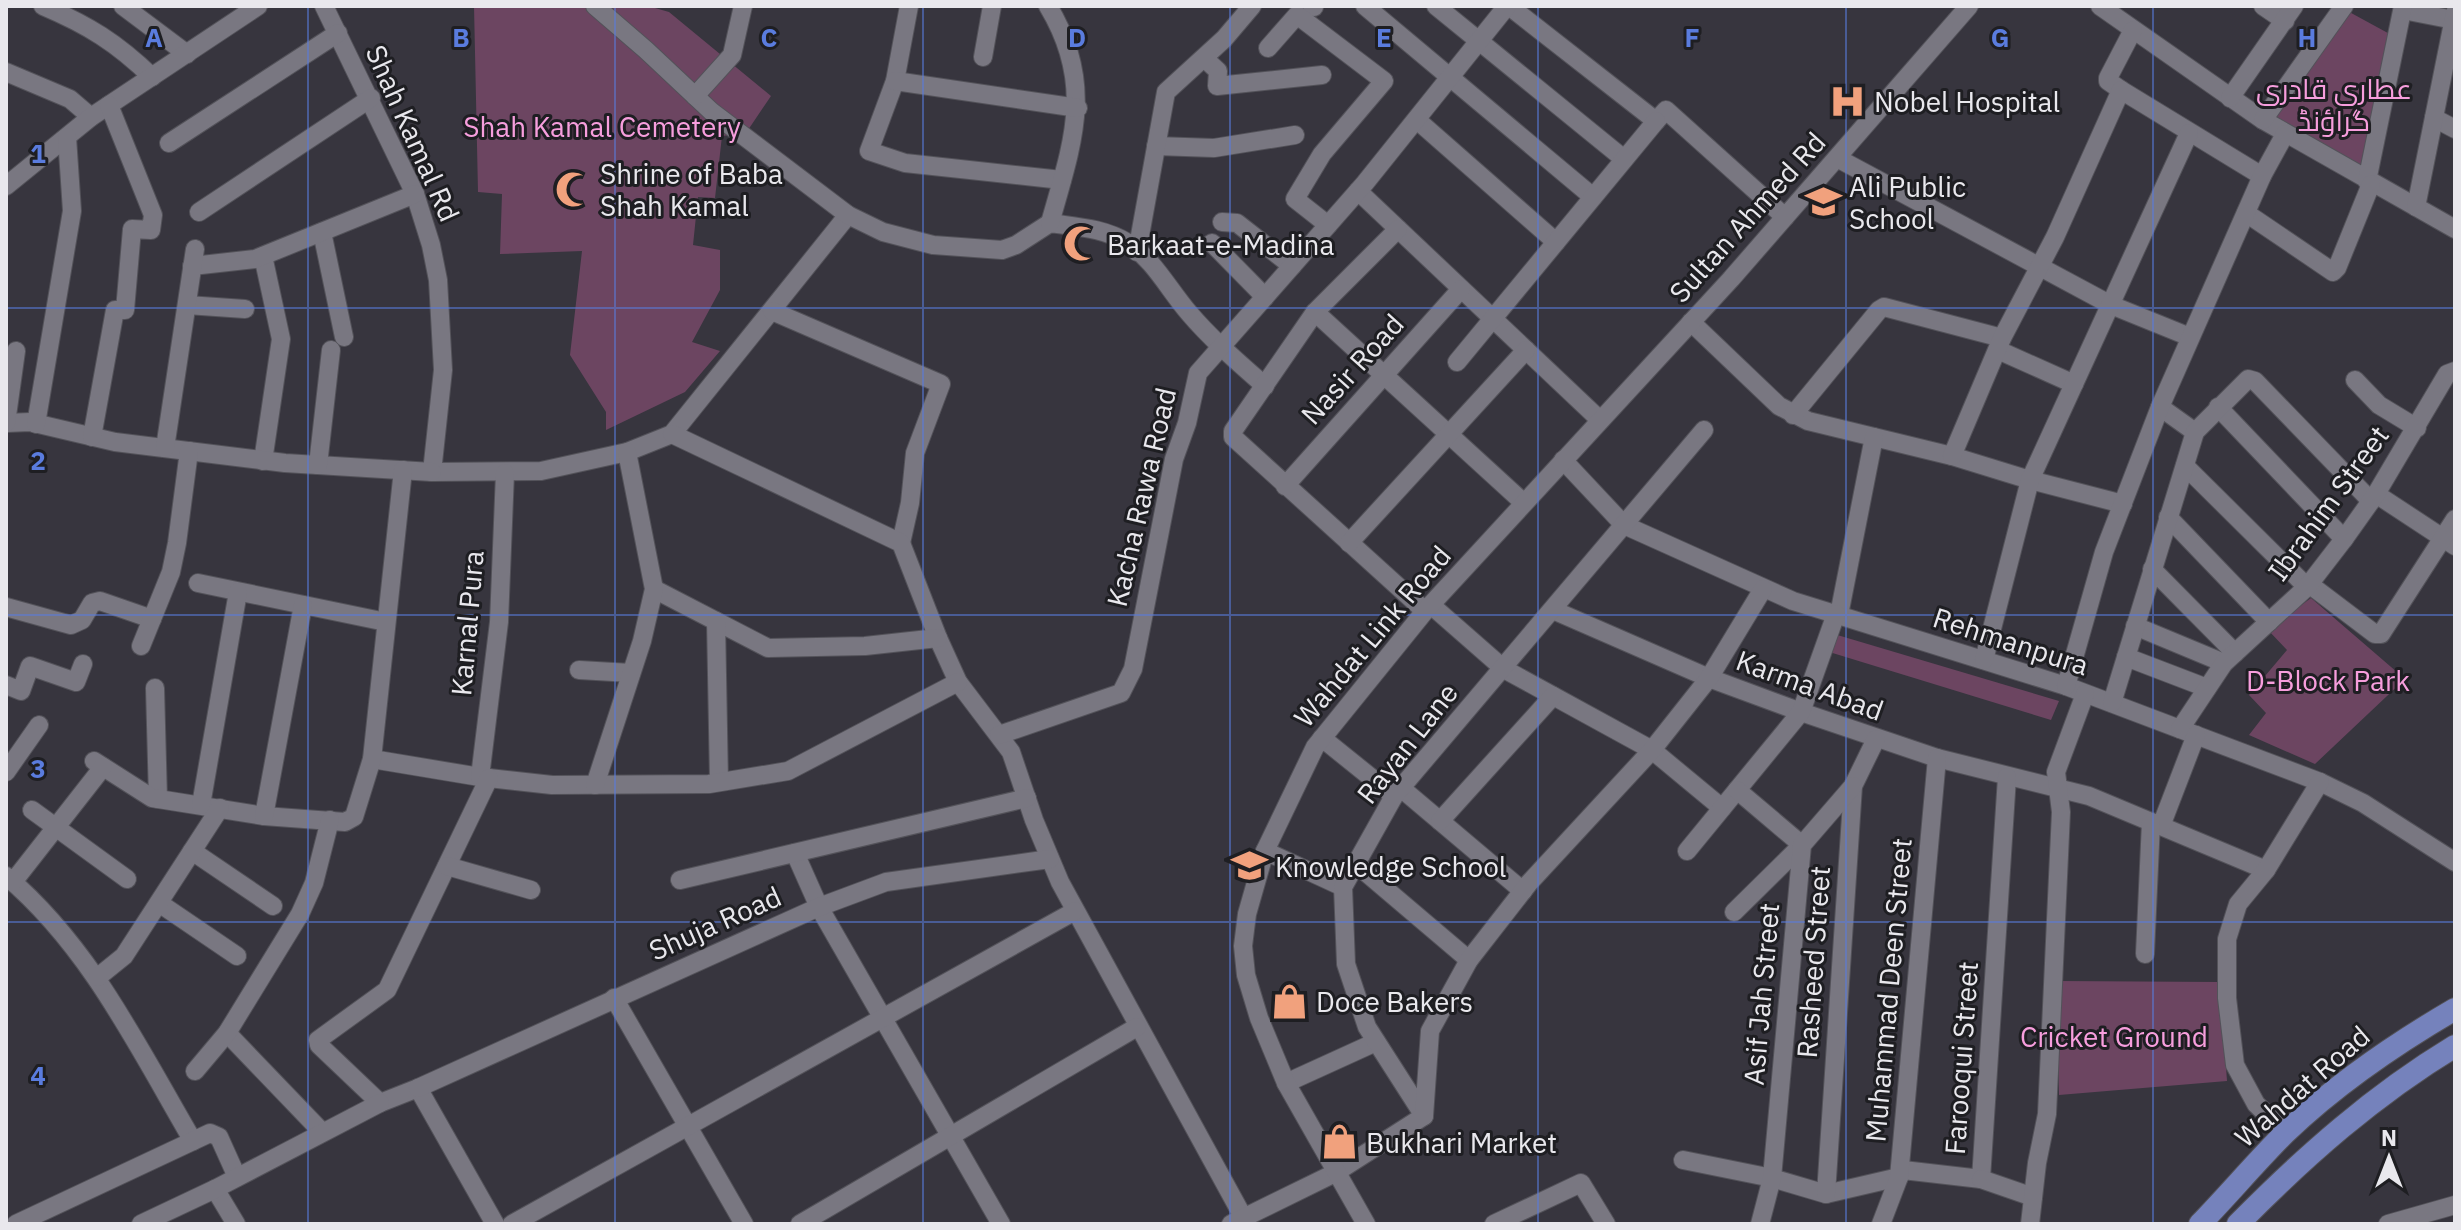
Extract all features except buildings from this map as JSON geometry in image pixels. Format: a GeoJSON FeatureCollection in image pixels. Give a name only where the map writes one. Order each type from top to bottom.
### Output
{"type":"FeatureCollection","features":[{"type":"Feature","properties":{"kind":"main road","name":"Wahdat Road"},"geometry":{"type":"LineString","coordinates":[[2200,1224],[2286,1133],[2332,1093],[2404,1039],[2455,1009]]}},
{"type":"Feature","properties":{"kind":"main road","name":"Wahdat Road"},"geometry":{"type":"LineString","coordinates":[[2238,1224],[2363,1107],[2411,1072],[2455,1046]]}},
{"type":"Feature","properties":{"kind":"street"},"geometry":{"type":"LineString","coordinates":[[43,6],[88,25],[152,77]]}},
{"type":"Feature","properties":{"kind":"street"},"geometry":{"type":"LineString","coordinates":[[123,6],[187,54]]}},
{"type":"Feature","properties":{"kind":"street"},"geometry":{"type":"LineString","coordinates":[[6,186],[91,117],[258,6]]}},
{"type":"Feature","properties":{"kind":"street","name":"Shah Kamal Rd"},"geometry":{"type":"LineString","coordinates":[[324,6],[415,194],[431,245],[438,280],[443,370],[432,472]]}},
{"type":"Feature","properties":{"kind":"street"},"geometry":{"type":"LineString","coordinates":[[595,6],[712,112],[848,215],[883,232],[933,245],[1002,250],[1016,245],[1050,223],[1078,108],[1073,61],[1048,6]]}},
{"type":"Feature","properties":{"kind":"street"},"geometry":{"type":"LineString","coordinates":[[695,96],[732,55],[743,6]]}},
{"type":"Feature","properties":{"kind":"street"},"geometry":{"type":"LineString","coordinates":[[909,6],[895,81],[869,151],[905,163],[1062,180]]}},
{"type":"Feature","properties":{"kind":"street"},"geometry":{"type":"LineString","coordinates":[[983,57],[992,6]]}},
{"type":"Feature","properties":{"kind":"street"},"geometry":{"type":"LineString","coordinates":[[1137,252],[1166,92],[1224,39],[1252,6]]}},
{"type":"Feature","properties":{"kind":"street"},"geometry":{"type":"LineString","coordinates":[[1365,6],[1593,197]]}},
{"type":"Feature","properties":{"kind":"street"},"geometry":{"type":"LineString","coordinates":[[1436,6],[1624,159]]}},
{"type":"Feature","properties":{"kind":"street"},"geometry":{"type":"LineString","coordinates":[[1508,6],[1656,121]]}},
{"type":"Feature","properties":{"kind":"street","name":"Kacha Rawa Road"},"geometry":{"type":"LineString","coordinates":[[999,735],[1121,693],[1133,669],[1174,459],[1187,423],[1198,373],[1358,191],[1508,6]]}},
{"type":"Feature","properties":{"kind":"street","name":"Sultan Ahmed Rd"},"geometry":{"type":"LineString","coordinates":[[1563,460],[1785,217],[1969,6]]}},
{"type":"Feature","properties":{"kind":"street"},"geometry":{"type":"LineString","coordinates":[[2100,6],[2285,134],[2455,229]]}},
{"type":"Feature","properties":{"kind":"street"},"geometry":{"type":"LineString","coordinates":[[2230,98],[2289,13],[2263,6]]}},
{"type":"Feature","properties":{"kind":"street"},"geometry":{"type":"LineString","coordinates":[[2263,120],[2344,6]]}},
{"type":"Feature","properties":{"kind":"street"},"geometry":{"type":"LineString","coordinates":[[2246,213],[2333,272],[2337,268],[2369,182],[2403,8],[2454,16],[2450,67],[2434,118],[2416,207]]}},
{"type":"Feature","properties":{"kind":"street"},"geometry":{"type":"LineString","coordinates":[[1268,48],[1297,15],[1384,81],[1322,154],[1295,199],[1328,225]]}},
{"type":"Feature","properties":{"kind":"street"},"geometry":{"type":"LineString","coordinates":[[2133,30],[2108,81],[2262,176]]}},
{"type":"Feature","properties":{"kind":"street"},"geometry":{"type":"LineString","coordinates":[[169,143],[338,33]]}},
{"type":"Feature","properties":{"kind":"street"},"geometry":{"type":"LineString","coordinates":[[1204,58],[1218,71],[1217,86],[1322,75]]}},
{"type":"Feature","properties":{"kind":"street"},"geometry":{"type":"LineString","coordinates":[[6,72],[70,99],[91,117]]}},
{"type":"Feature","properties":{"kind":"street"},"geometry":{"type":"LineString","coordinates":[[895,81],[1078,108]]}},
{"type":"Feature","properties":{"kind":"street"},"geometry":{"type":"LineString","coordinates":[[1952,456],[2000,344],[2121,90]]}},
{"type":"Feature","properties":{"kind":"street"},"geometry":{"type":"LineString","coordinates":[[199,212],[371,98]]}},
{"type":"Feature","properties":{"kind":"street"},"geometry":{"type":"LineString","coordinates":[[92,437],[115,310],[125,310],[132,229],[151,230],[153,215],[109,105]]}},
{"type":"Feature","properties":{"kind":"street"},"geometry":{"type":"LineString","coordinates":[[1457,362],[1666,110],[1785,217]]}},
{"type":"Feature","properties":{"kind":"street"},"geometry":{"type":"LineString","coordinates":[[2434,118],[2455,129]]}},
{"type":"Feature","properties":{"kind":"street"},"geometry":{"type":"LineString","coordinates":[[1417,120],[1556,242]]}},
{"type":"Feature","properties":{"kind":"street"},"geometry":{"type":"LineString","coordinates":[[1984,660],[2030,480],[2189,133]]}},
{"type":"Feature","properties":{"kind":"street"},"geometry":{"type":"LineString","coordinates":[[2066,686],[2104,552],[2160,407],[2262,176],[2285,134]]}},
{"type":"Feature","properties":{"kind":"street"},"geometry":{"type":"LineString","coordinates":[[1156,146],[1214,148],[1295,135]]}},
{"type":"Feature","properties":{"kind":"street"},"geometry":{"type":"LineString","coordinates":[[36,424],[72,211],[67,137]]}},
{"type":"Feature","properties":{"kind":"street"},"geometry":{"type":"LineString","coordinates":[[1837,158],[2111,305],[2190,337]]}},
{"type":"Feature","properties":{"kind":"street"},"geometry":{"type":"LineString","coordinates":[[1358,191],[1600,420]]}},
{"type":"Feature","properties":{"kind":"street"},"geometry":{"type":"LineString","coordinates":[[165,448],[194,258],[255,259],[415,194]]}},
{"type":"Feature","properties":{"kind":"street"},"geometry":{"type":"LineString","coordinates":[[49,354],[11,350],[6,423],[36,424],[92,437],[263,461],[432,472],[541,471],[627,452],[672,434],[848,215]]}},
{"type":"Feature","properties":{"kind":"street"},"geometry":{"type":"LineString","coordinates":[[1222,222],[1237,223],[1292,266]]}},
{"type":"Feature","properties":{"kind":"street"},"geometry":{"type":"LineString","coordinates":[[1050,223],[1102,231],[1129,244],[1154,267],[1187,311],[1220,347],[1265,386]]}},
{"type":"Feature","properties":{"kind":"street"},"geometry":{"type":"LineString","coordinates":[[1398,229],[1315,312],[1233,431],[1233,437],[1349,543],[1504,669],[1652,750],[1722,808]]}},
{"type":"Feature","properties":{"kind":"street"},"geometry":{"type":"LineString","coordinates":[[318,465],[337,343],[322,232]]}},
{"type":"Feature","properties":{"kind":"street"},"geometry":{"type":"LineString","coordinates":[[1212,243],[1265,297]]}},
{"type":"Feature","properties":{"kind":"street"},"geometry":{"type":"LineString","coordinates":[[263,256],[281,339],[263,461]]}},
{"type":"Feature","properties":{"kind":"street","name":"Nasir Road"},"geometry":{"type":"LineString","coordinates":[[1285,486],[1461,289]]}},
{"type":"Feature","properties":{"kind":"street"},"geometry":{"type":"LineString","coordinates":[[187,305],[245,309]]}},
{"type":"Feature","properties":{"kind":"street"},"geometry":{"type":"LineString","coordinates":[[1793,415],[1884,307],[2000,344],[2074,384]]}},
{"type":"Feature","properties":{"kind":"street"},"geometry":{"type":"LineString","coordinates":[[772,311],[941,384],[915,453],[910,503],[901,543],[958,682],[1011,752],[1034,820],[1075,911],[1241,1222],[1335,1173],[1424,1116]]}},
{"type":"Feature","properties":{"kind":"street"},"geometry":{"type":"LineString","coordinates":[[1315,312],[1524,503]]}},
{"type":"Feature","properties":{"kind":"street"},"geometry":{"type":"LineString","coordinates":[[1691,322],[1779,406],[1793,415],[2123,504]]}},
{"type":"Feature","properties":{"kind":"street"},"geometry":{"type":"LineString","coordinates":[[1349,543],[1526,350]]}},
{"type":"Feature","properties":{"kind":"street","name":"Ibrahim Street"},"geometry":{"type":"LineString","coordinates":[[2145,954],[2156,824],[2207,688],[2230,658],[2308,586],[2373,498],[2451,372]]}},
{"type":"Feature","properties":{"kind":"street"},"geometry":{"type":"LineString","coordinates":[[2112,703],[2195,432],[2248,379],[2252,379],[2373,498],[2449,542]]}},
{"type":"Feature","properties":{"kind":"street"},"geometry":{"type":"LineString","coordinates":[[2355,380],[2379,405],[2417,428]]}},
{"type":"Feature","properties":{"kind":"street"},"geometry":{"type":"LineString","coordinates":[[2160,407],[2195,432]]}},
{"type":"Feature","properties":{"kind":"street"},"geometry":{"type":"LineString","coordinates":[[2218,407],[2344,539]]}},
{"type":"Feature","properties":{"kind":"street","name":"Rayan Lane"},"geometry":{"type":"LineString","coordinates":[[1343,887],[1398,792],[1704,430]]}},
{"type":"Feature","properties":{"kind":"street"},"geometry":{"type":"LineString","coordinates":[[672,434],[901,543]]}},
{"type":"Feature","properties":{"kind":"street"},"geometry":{"type":"LineString","coordinates":[[1687,851],[1801,712],[1838,615],[1874,437]]}},
{"type":"Feature","properties":{"kind":"street"},"geometry":{"type":"LineString","coordinates":[[141,646],[171,572],[189,451]]}},
{"type":"Feature","properties":{"kind":"street"},"geometry":{"type":"LineString","coordinates":[[595,785],[654,589],[627,452]]}},
{"type":"Feature","properties":{"kind":"street","name":"Wahdat Link Road"},"geometry":{"type":"LineString","coordinates":[[1366,1224],[1286,1083],[1259,1018],[1246,975],[1243,946],[1247,914],[1265,851],[1315,747],[1428,608],[1563,460]]}},
{"type":"Feature","properties":{"kind":"street","name":"Rehmanpura"},"geometry":{"type":"LineString","coordinates":[[1563,460],[1624,525],[1763,589],[2066,686],[2320,782],[2363,803],[2455,862]]}},
{"type":"Feature","properties":{"kind":"street"},"geometry":{"type":"LineString","coordinates":[[2185,466],[2308,586],[2375,634],[2381,634],[2449,542],[2455,519]]}},
{"type":"Feature","properties":{"kind":"street"},"geometry":{"type":"LineString","coordinates":[[193,1141],[98,977],[38,903],[9,879],[56,826],[99,764],[152,798],[264,816],[349,821],[354,817],[372,759],[403,470]]}},
{"type":"Feature","properties":{"kind":"street","name":"Karnal Pura"},"geometry":{"type":"LineString","coordinates":[[380,1103],[319,1045],[318,1040],[387,990],[447,866],[484,778],[499,622],[505,473]]}},
{"type":"Feature","properties":{"kind":"street"},"geometry":{"type":"LineString","coordinates":[[2168,517],[2269,622]]}},
{"type":"Feature","properties":{"kind":"street"},"geometry":{"type":"LineString","coordinates":[[2152,569],[2230,658]]}},
{"type":"Feature","properties":{"kind":"street"},"geometry":{"type":"LineString","coordinates":[[198,583],[386,622]]}},
{"type":"Feature","properties":{"kind":"street"},"geometry":{"type":"LineString","coordinates":[[654,589],[768,648],[865,646],[938,638]]}},
{"type":"Feature","properties":{"kind":"street"},"geometry":{"type":"LineString","coordinates":[[1424,1116],[1430,1031],[1469,960],[1523,891],[1652,750],[1709,678],[1763,589]]}},
{"type":"Feature","properties":{"kind":"street"},"geometry":{"type":"LineString","coordinates":[[201,805],[238,592]]}},
{"type":"Feature","properties":{"kind":"street"},"geometry":{"type":"LineString","coordinates":[[6,607],[71,625],[82,620],[92,603],[100,601],[152,619]]}},
{"type":"Feature","properties":{"kind":"street"},"geometry":{"type":"LineString","coordinates":[[264,816],[303,605]]}},
{"type":"Feature","properties":{"kind":"street","name":"Karma Abad"},"geometry":{"type":"LineString","coordinates":[[1553,610],[1709,678],[1801,712],[1937,758],[2089,796],[2266,870]]}},
{"type":"Feature","properties":{"kind":"street"},"geometry":{"type":"LineString","coordinates":[[716,621],[719,782]]}},
{"type":"Feature","properties":{"kind":"street"},"geometry":{"type":"LineString","coordinates":[[2135,626],[2230,658]]}},
{"type":"Feature","properties":{"kind":"street"},"geometry":{"type":"LineString","coordinates":[[2126,657],[2207,688]]}},
{"type":"Feature","properties":{"kind":"street"},"geometry":{"type":"LineString","coordinates":[[6,685],[21,691],[30,666],[76,682],[83,664]]}},
{"type":"Feature","properties":{"kind":"street"},"geometry":{"type":"LineString","coordinates":[[579,670],[631,673]]}},
{"type":"Feature","properties":{"kind":"street"},"geometry":{"type":"LineString","coordinates":[[372,759],[484,778],[552,785],[719,782],[788,771],[958,682]]}},
{"type":"Feature","properties":{"kind":"street"},"geometry":{"type":"LineString","coordinates":[[155,688],[158,799]]}},
{"type":"Feature","properties":{"kind":"street"},"geometry":{"type":"LineString","coordinates":[[2030,1224],[2047,1114],[2061,812],[2056,772],[2085,694]]}},
{"type":"Feature","properties":{"kind":"street"},"geometry":{"type":"LineString","coordinates":[[1440,821],[1553,696]]}},
{"type":"Feature","properties":{"kind":"street"},"geometry":{"type":"LineString","coordinates":[[6,772],[39,725]]}},
{"type":"Feature","properties":{"kind":"street"},"geometry":{"type":"LineString","coordinates":[[1322,738],[1440,821],[1523,891]]}},
{"type":"Feature","properties":{"kind":"street","name":"Rasheed Street"},"geometry":{"type":"LineString","coordinates":[[1826,1194],[1853,786],[1876,739]]}},
{"type":"Feature","properties":{"kind":"street","name":"Muhammad Deen Street"},"geometry":{"type":"LineString","coordinates":[[1881,1224],[1899,1177],[1937,758]]}},
{"type":"Feature","properties":{"kind":"street","name":"Farooqui Street"},"geometry":{"type":"LineString","coordinates":[[1683,1160],[1772,1178],[1826,1194],[1899,1177],[1903,1170],[1981,1179],[2007,777]]}},
{"type":"Feature","properties":{"kind":"street"},"geometry":{"type":"LineString","coordinates":[[2286,1133],[2256,1104],[2235,1065],[2227,998],[2227,939],[2238,904],[2266,870],[2320,782]]}},
{"type":"Feature","properties":{"kind":"street"},"geometry":{"type":"LineString","coordinates":[[1734,912],[1802,845],[1853,786]]}},
{"type":"Feature","properties":{"kind":"street"},"geometry":{"type":"LineString","coordinates":[[1737,790],[1802,845]]}},
{"type":"Feature","properties":{"kind":"street"},"geometry":{"type":"LineString","coordinates":[[680,880],[1027,798]]}},
{"type":"Feature","properties":{"kind":"street"},"geometry":{"type":"LineString","coordinates":[[98,977],[124,956],[220,808]]}},
{"type":"Feature","properties":{"kind":"street"},"geometry":{"type":"LineString","coordinates":[[32,810],[127,879]]}},
{"type":"Feature","properties":{"kind":"street"},"geometry":{"type":"LineString","coordinates":[[195,1071],[227,1033],[300,914],[314,883],[330,820]]}},
{"type":"Feature","properties":{"kind":"street","name":"Asif Jah Street"},"geometry":{"type":"LineString","coordinates":[[1760,1224],[1772,1178],[1802,845]]}},
{"type":"Feature","properties":{"kind":"street"},"geometry":{"type":"LineString","coordinates":[[192,851],[273,906]]}},
{"type":"Feature","properties":{"kind":"street"},"geometry":{"type":"LineString","coordinates":[[1265,851],[1343,887],[1346,964],[1367,1027],[1424,1116]]}},
{"type":"Feature","properties":{"kind":"street"},"geometry":{"type":"LineString","coordinates":[[795,853],[819,907],[1001,1224]]}},
{"type":"Feature","properties":{"kind":"street","name":"Shuja Road"},"geometry":{"type":"LineString","coordinates":[[380,1103],[819,907],[886,882],[968,868],[1050,859]]}},
{"type":"Feature","properties":{"kind":"street"},"geometry":{"type":"LineString","coordinates":[[1356,864],[1469,960]]}},
{"type":"Feature","properties":{"kind":"street"},"geometry":{"type":"LineString","coordinates":[[447,866],[531,890]]}},
{"type":"Feature","properties":{"kind":"street"},"geometry":{"type":"LineString","coordinates":[[159,903],[237,956]]}},
{"type":"Feature","properties":{"kind":"street"},"geometry":{"type":"LineString","coordinates":[[512,1224],[1075,911]]}},
{"type":"Feature","properties":{"kind":"street"},"geometry":{"type":"LineString","coordinates":[[614,998],[744,1224]]}},
{"type":"Feature","properties":{"kind":"street"},"geometry":{"type":"LineString","coordinates":[[800,1224],[1137,1027]]}},
{"type":"Feature","properties":{"kind":"street"},"geometry":{"type":"LineString","coordinates":[[227,1033],[322,1132]]}},
{"type":"Feature","properties":{"kind":"street"},"geometry":{"type":"LineString","coordinates":[[1286,1083],[1376,1042]]}},
{"type":"Feature","properties":{"kind":"street"},"geometry":{"type":"LineString","coordinates":[[418,1088],[495,1224]]}},
{"type":"Feature","properties":{"kind":"street"},"geometry":{"type":"LineString","coordinates":[[141,1224],[380,1103]]}},
{"type":"Feature","properties":{"kind":"street"},"geometry":{"type":"LineString","coordinates":[[16,1224],[210,1133],[216,1134],[237,1177]]}},
{"type":"Feature","properties":{"kind":"street"},"geometry":{"type":"LineString","coordinates":[[1981,1179],[2033,1197]]}},
{"type":"Feature","properties":{"kind":"street"},"geometry":{"type":"LineString","coordinates":[[1494,1224],[1581,1183],[1606,1224]]}},
{"type":"Feature","properties":{"kind":"street"},"geometry":{"type":"LineString","coordinates":[[215,1189],[236,1224]]}},
{"type":"Feature","properties":{"kind":"street"},"geometry":{"type":"LineString","coordinates":[[2388,1224],[2455,1205]]}},
{"type":"Feature","properties":{"kind":"green space","name":"Shah Kamal Cemetery"},"geometry":{"type":"Polygon","coordinates":[[[474,6],[648,6],[669,12],[771,96],[746,133],[722,136],[715,198],[698,197],[693,245],[720,250],[720,290],[692,342],[720,351],[685,392],[606,430],[606,412],[570,355],[582,251],[500,254],[502,194],[478,192],[474,6]]]}},
{"type":"Feature","properties":{"kind":"green space","name":"عطاری قادری گراؤنڈ"},"geometry":{"type":"Polygon","coordinates":[[[2342,8],[2397,38],[2367,181],[2263,120],[2342,8]]]}},
{"type":"Feature","properties":{"kind":"green space","name":"D-Block Park"},"geometry":{"type":"Polygon","coordinates":[[[2311,598],[2405,679],[2315,764],[2249,735],[2266,713],[2249,695],[2287,650],[2268,630],[2311,598]]]}},
{"type":"Feature","properties":{"kind":"green space"},"geometry":{"type":"Polygon","coordinates":[[[1834,634],[2059,701],[2051,720],[1826,651],[1834,634]]]}},
{"type":"Feature","properties":{"kind":"green space","name":"Cricket Ground"},"geometry":{"type":"Polygon","coordinates":[[[2057,981],[2220,982],[2227,1081],[2059,1095],[2057,981]]]}},
{"type":"Feature","properties":{"kind":"place","name":"Nobel Hospital"},"geometry":{"type":"Point","coordinates":[1848,101]}},
{"type":"Feature","properties":{"kind":"place","name":"Shrine of Baba Shah Kamal"},"geometry":{"type":"Point","coordinates":[574,189]}},
{"type":"Feature","properties":{"kind":"place","name":"Ali Public School"},"geometry":{"type":"Point","coordinates":[1823,202]}},
{"type":"Feature","properties":{"kind":"place","name":"Barkaat-e-Madina"},"geometry":{"type":"Point","coordinates":[1081,244]}},
{"type":"Feature","properties":{"kind":"place","name":"Knowledge School"},"geometry":{"type":"Point","coordinates":[1249,866]}},
{"type":"Feature","properties":{"kind":"place","name":"Doce Bakers"},"geometry":{"type":"Point","coordinates":[1290,1001]}},
{"type":"Feature","properties":{"kind":"place","name":"Bukhari Market"},"geometry":{"type":"Point","coordinates":[1340,1142]}}]}
